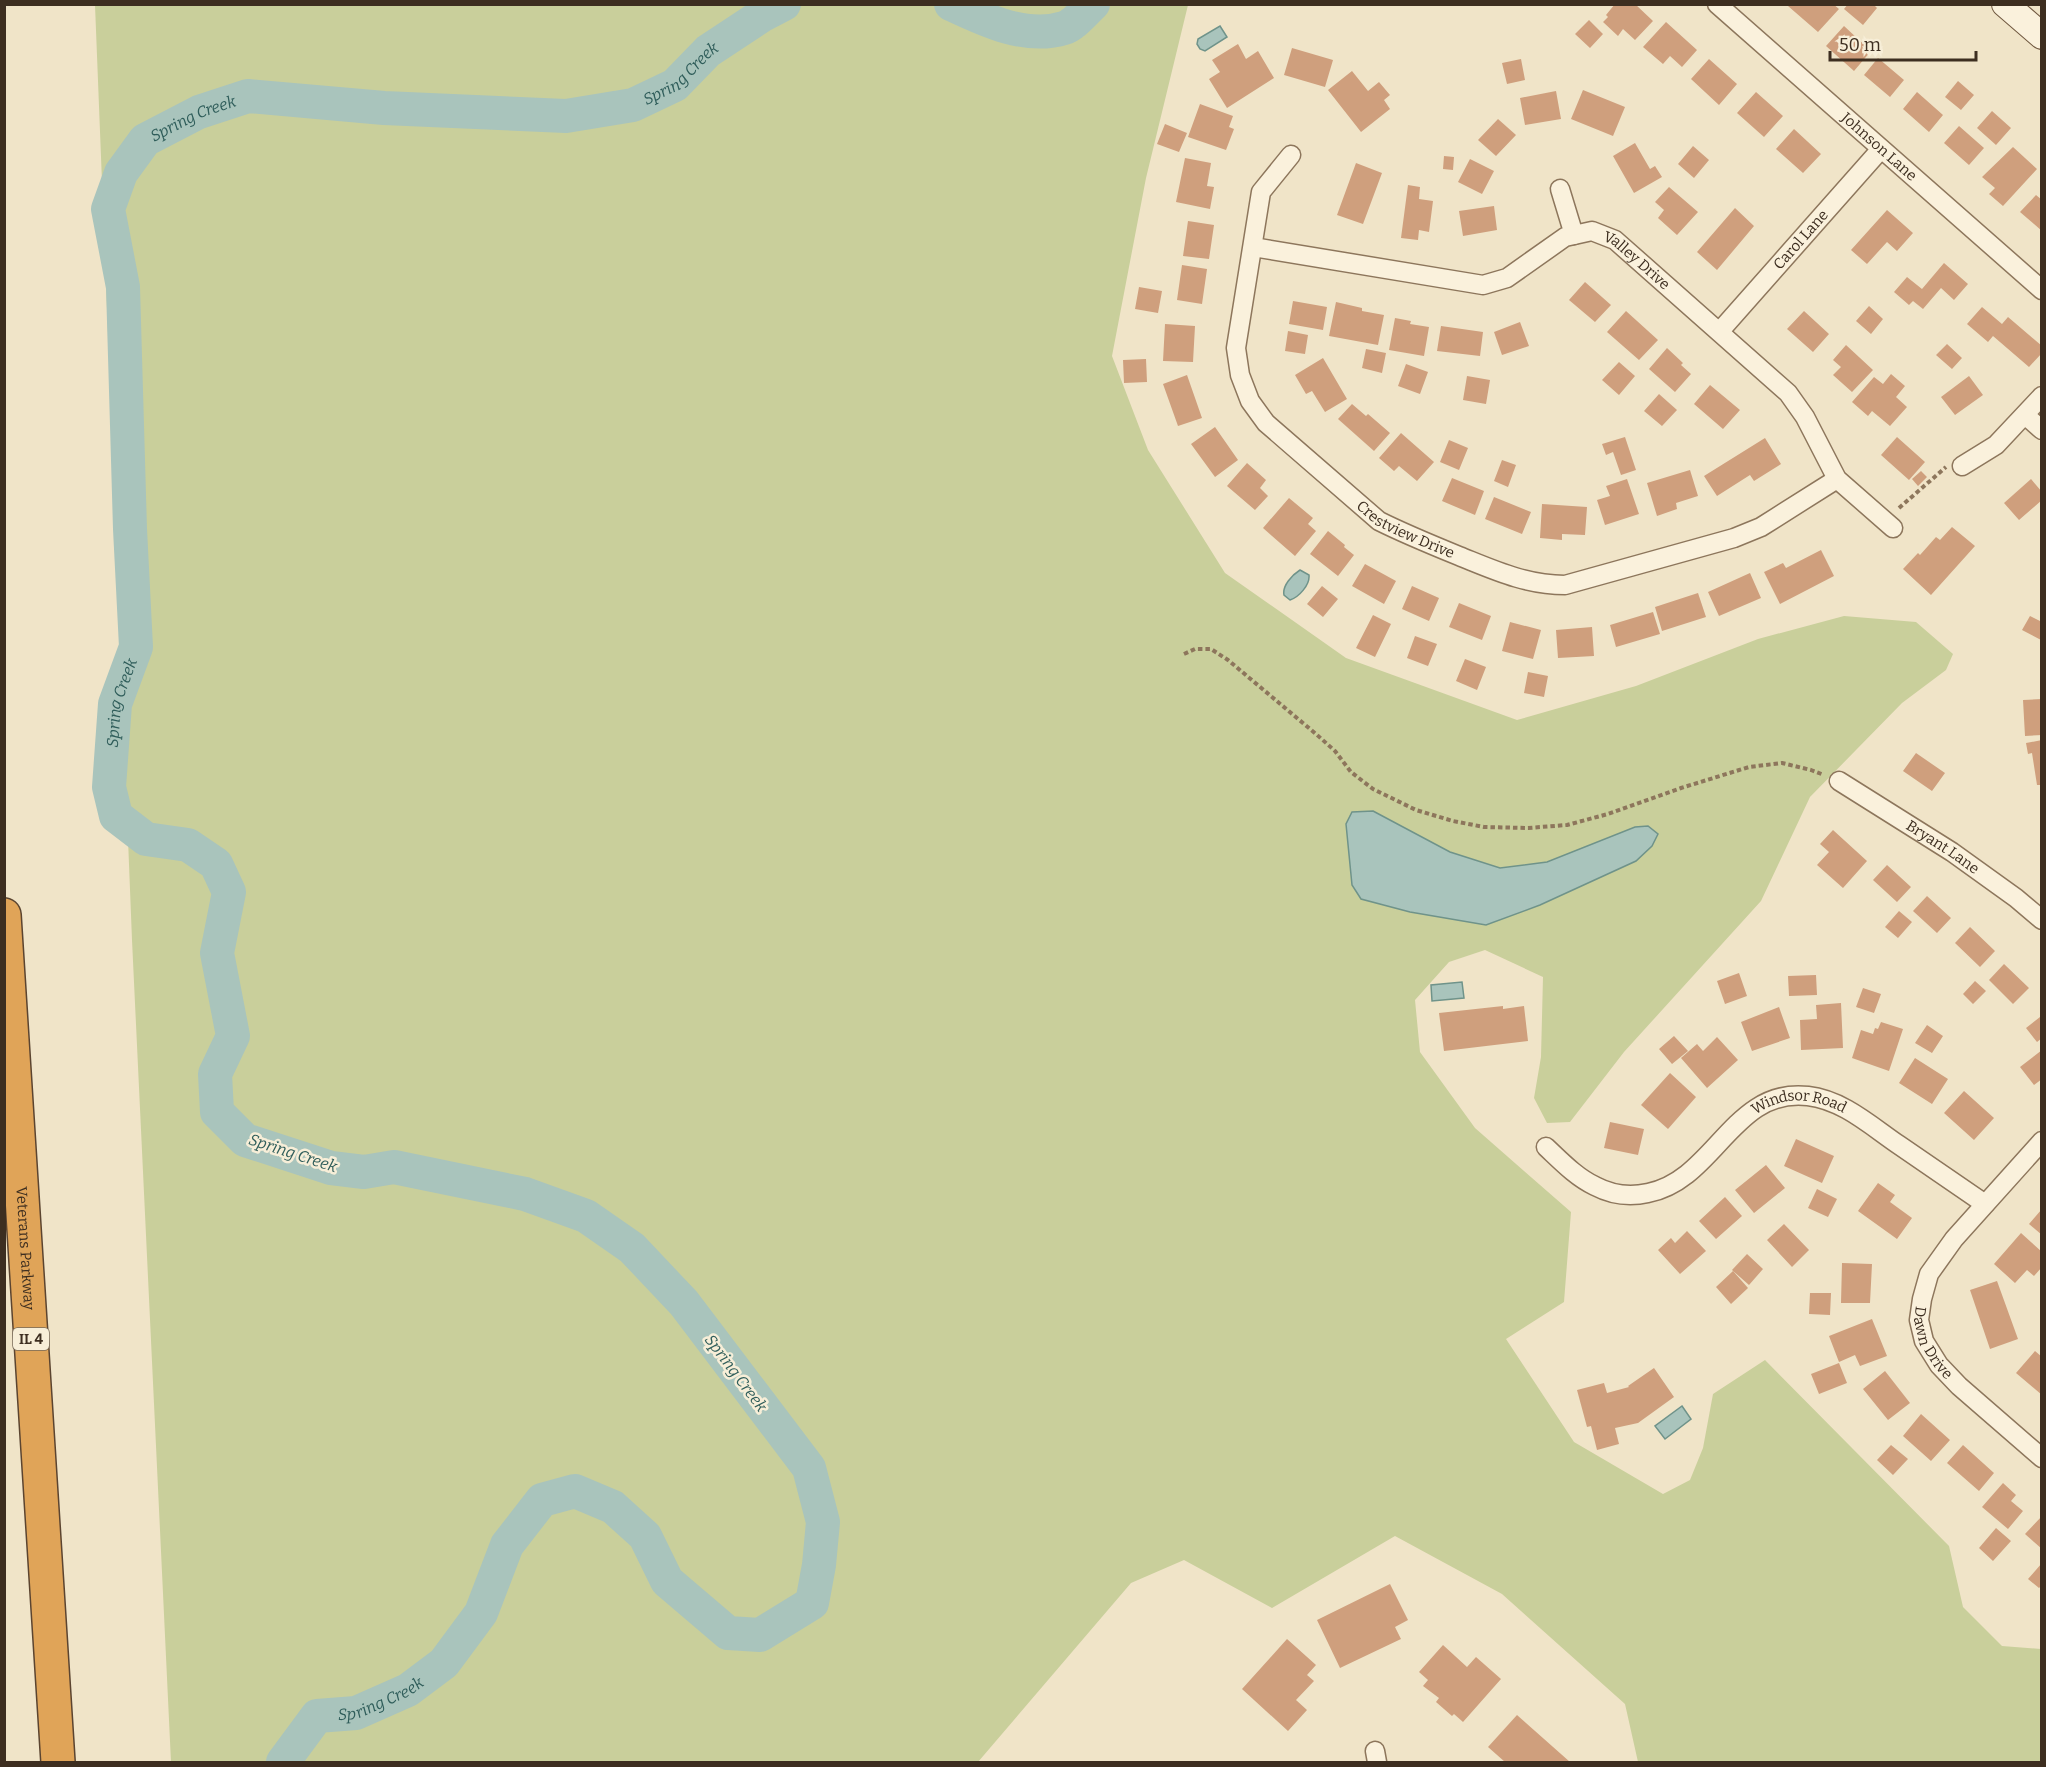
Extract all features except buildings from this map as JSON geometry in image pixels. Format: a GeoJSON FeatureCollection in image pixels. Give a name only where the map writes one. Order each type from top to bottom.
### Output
{"type":"FeatureCollection","features":[{"type":"Feature","properties":{"kind":"highway","name":"Veterans Parkway"},"geometry":{"type":"LineString","coordinates":[[4,915],[58,1762]]}},
{"type":"Feature","properties":{"kind":"main road"},"geometry":{"type":"LineString","coordinates":[[2005,4],[2042,36]]}},
{"type":"Feature","properties":{"kind":"street","name":"Johnson Lane"},"geometry":{"type":"LineString","coordinates":[[1717,4],[2042,290]]}},
{"type":"Feature","properties":{"kind":"street","name":"Carol Lane"},"geometry":{"type":"LineString","coordinates":[[1720,331],[1881,149]]}},
{"type":"Feature","properties":{"kind":"street","name":"Crestview Drive"},"geometry":{"type":"LineString","coordinates":[[1291,155],[1261,192],[1241,304],[1236,348],[1240,375],[1250,401],[1266,423],[1379,521],[1520,580],[1544,585],[1565,585],[1734,538],[1761,526],[1837,479]]}},
{"type":"Feature","properties":{"kind":"street"},"geometry":{"type":"LineString","coordinates":[[1560,189],[1574,235]]}},
{"type":"Feature","properties":{"kind":"street","name":"Valley Drive"},"geometry":{"type":"LineString","coordinates":[[1253,247],[1483,285],[1507,279],[1565,237],[1593,231],[1615,240],[1788,393],[1805,417],[1837,479],[1893,528]]}},
{"type":"Feature","properties":{"kind":"street"},"geometry":{"type":"LineString","coordinates":[[1956,464],[1996,445],[2042,396]]}},
{"type":"Feature","properties":{"kind":"street"},"geometry":{"type":"LineString","coordinates":[[2025,416],[2042,430]]}},
{"type":"Feature","properties":{"kind":"street","name":"Bryant Lane"},"geometry":{"type":"LineString","coordinates":[[1839,781],[1952,852],[2016,898],[2042,920]]}},
{"type":"Feature","properties":{"kind":"street","name":"Windsor Road"},"geometry":{"type":"LineString","coordinates":[[1546,1147],[1577,1176],[1595,1187],[1636,1196],[1656,1192],[1681,1181],[1749,1113],[1767,1101],[1781,1097],[1807,1095],[1840,1105],[1985,1204]]}},
{"type":"Feature","properties":{"kind":"street"},"geometry":{"type":"LineString","coordinates":[[1985,1204],[2042,1141]]}},
{"type":"Feature","properties":{"kind":"street","name":"Dawn Drive"},"geometry":{"type":"LineString","coordinates":[[1985,1204],[1954,1239],[1929,1274],[1919,1320],[1924,1341],[1939,1365],[1959,1386],[2042,1458]]}},
{"type":"Feature","properties":{"kind":"path"},"geometry":{"type":"LineString","coordinates":[[1899,508],[1956,464]]}},
{"type":"Feature","properties":{"kind":"path"},"geometry":{"type":"LineString","coordinates":[[1184,654],[1195,649],[1211,649],[1228,660],[1316,734],[1335,751],[1351,772],[1373,789],[1416,810],[1453,821],[1484,827],[1528,828],[1567,825],[1608,814],[1749,767],[1782,763],[1811,770],[1839,781]]}},
{"type":"Feature","properties":{"kind":"green space"},"geometry":{"type":"Polygon","coordinates":[[[95,5],[1188,5],[1146,178],[1112,356],[1148,450],[1225,573],[1346,658],[1517,720],[1636,686],[1758,639],[1844,616],[1916,622],[1953,654],[1946,670],[1902,703],[1810,797],[1761,901],[1624,1052],[1570,1122],[1547,1123],[1534,1098],[1541,1057],[1543,977],[1485,950],[1449,962],[1415,1000],[1420,1052],[1475,1128],[1571,1212],[1564,1302],[1506,1339],[1574,1442],[1663,1494],[1690,1480],[1703,1448],[1713,1394],[1765,1360],[1949,1546],[1963,1607],[2002,1646],[2041,1649],[2041,1762],[1638,1762],[1625,1704],[1502,1594],[1395,1536],[1272,1608],[1184,1560],[1131,1583],[978,1762],[171,1762],[132,940],[95,5]]]}},
{"type":"Feature","properties":{"kind":"water"},"geometry":{"type":"Polygon","coordinates":[[[1220,26],[1227,37],[1205,51],[1200,49],[1197,44],[1198,39],[1220,26]]]}},
{"type":"Feature","properties":{"kind":"water"},"geometry":{"type":"Polygon","coordinates":[[[1300,570],[1309,575],[1308,583],[1290,600],[1284,595],[1286,584],[1300,570]]]}},
{"type":"Feature","properties":{"kind":"water"},"geometry":{"type":"Polygon","coordinates":[[[1373,811],[1450,852],[1500,868],[1547,862],[1635,827],[1648,826],[1658,834],[1652,846],[1636,861],[1540,905],[1486,925],[1410,912],[1361,899],[1352,885],[1346,824],[1352,812],[1373,811]]]}},
{"type":"Feature","properties":{"kind":"water"},"geometry":{"type":"Polygon","coordinates":[[[1462,982],[1464,998],[1432,1001],[1431,985],[1462,982]]]}},
{"type":"Feature","properties":{"kind":"water"},"geometry":{"type":"Polygon","coordinates":[[[1682,1406],[1691,1419],[1665,1439],[1655,1426],[1682,1406]]]}},
{"type":"Feature","properties":{"kind":"waterway","name":"Spring Creek"},"geometry":{"type":"LineString","coordinates":[[283,1762],[317,1716],[356,1713],[408,1690],[444,1663],[481,1613],[507,1545],[542,1500],[575,1491],[613,1507],[645,1536],[667,1581],[728,1633],[760,1635],[812,1603],[819,1565],[823,1522],[809,1468],[684,1303],[632,1248],[586,1216],[525,1194],[394,1167],[364,1172],[331,1168],[245,1140],[217,1112],[215,1074],[233,1036],[217,953],[229,892],[216,864],[188,845],[146,839],[116,816],[109,787],[115,704],[136,647],[123,287],[108,209],[121,173],[145,140],[199,112],[248,96],[384,108],[566,116],[633,105],[675,85],[708,51],[761,16],[784,4]]}},
{"type":"Feature","properties":{"kind":"waterway","name":"Spring Creek"},"geometry":{"type":"LineString","coordinates":[[951,4],[992,22],[1035,32],[1064,28],[1093,4]]}}]}
